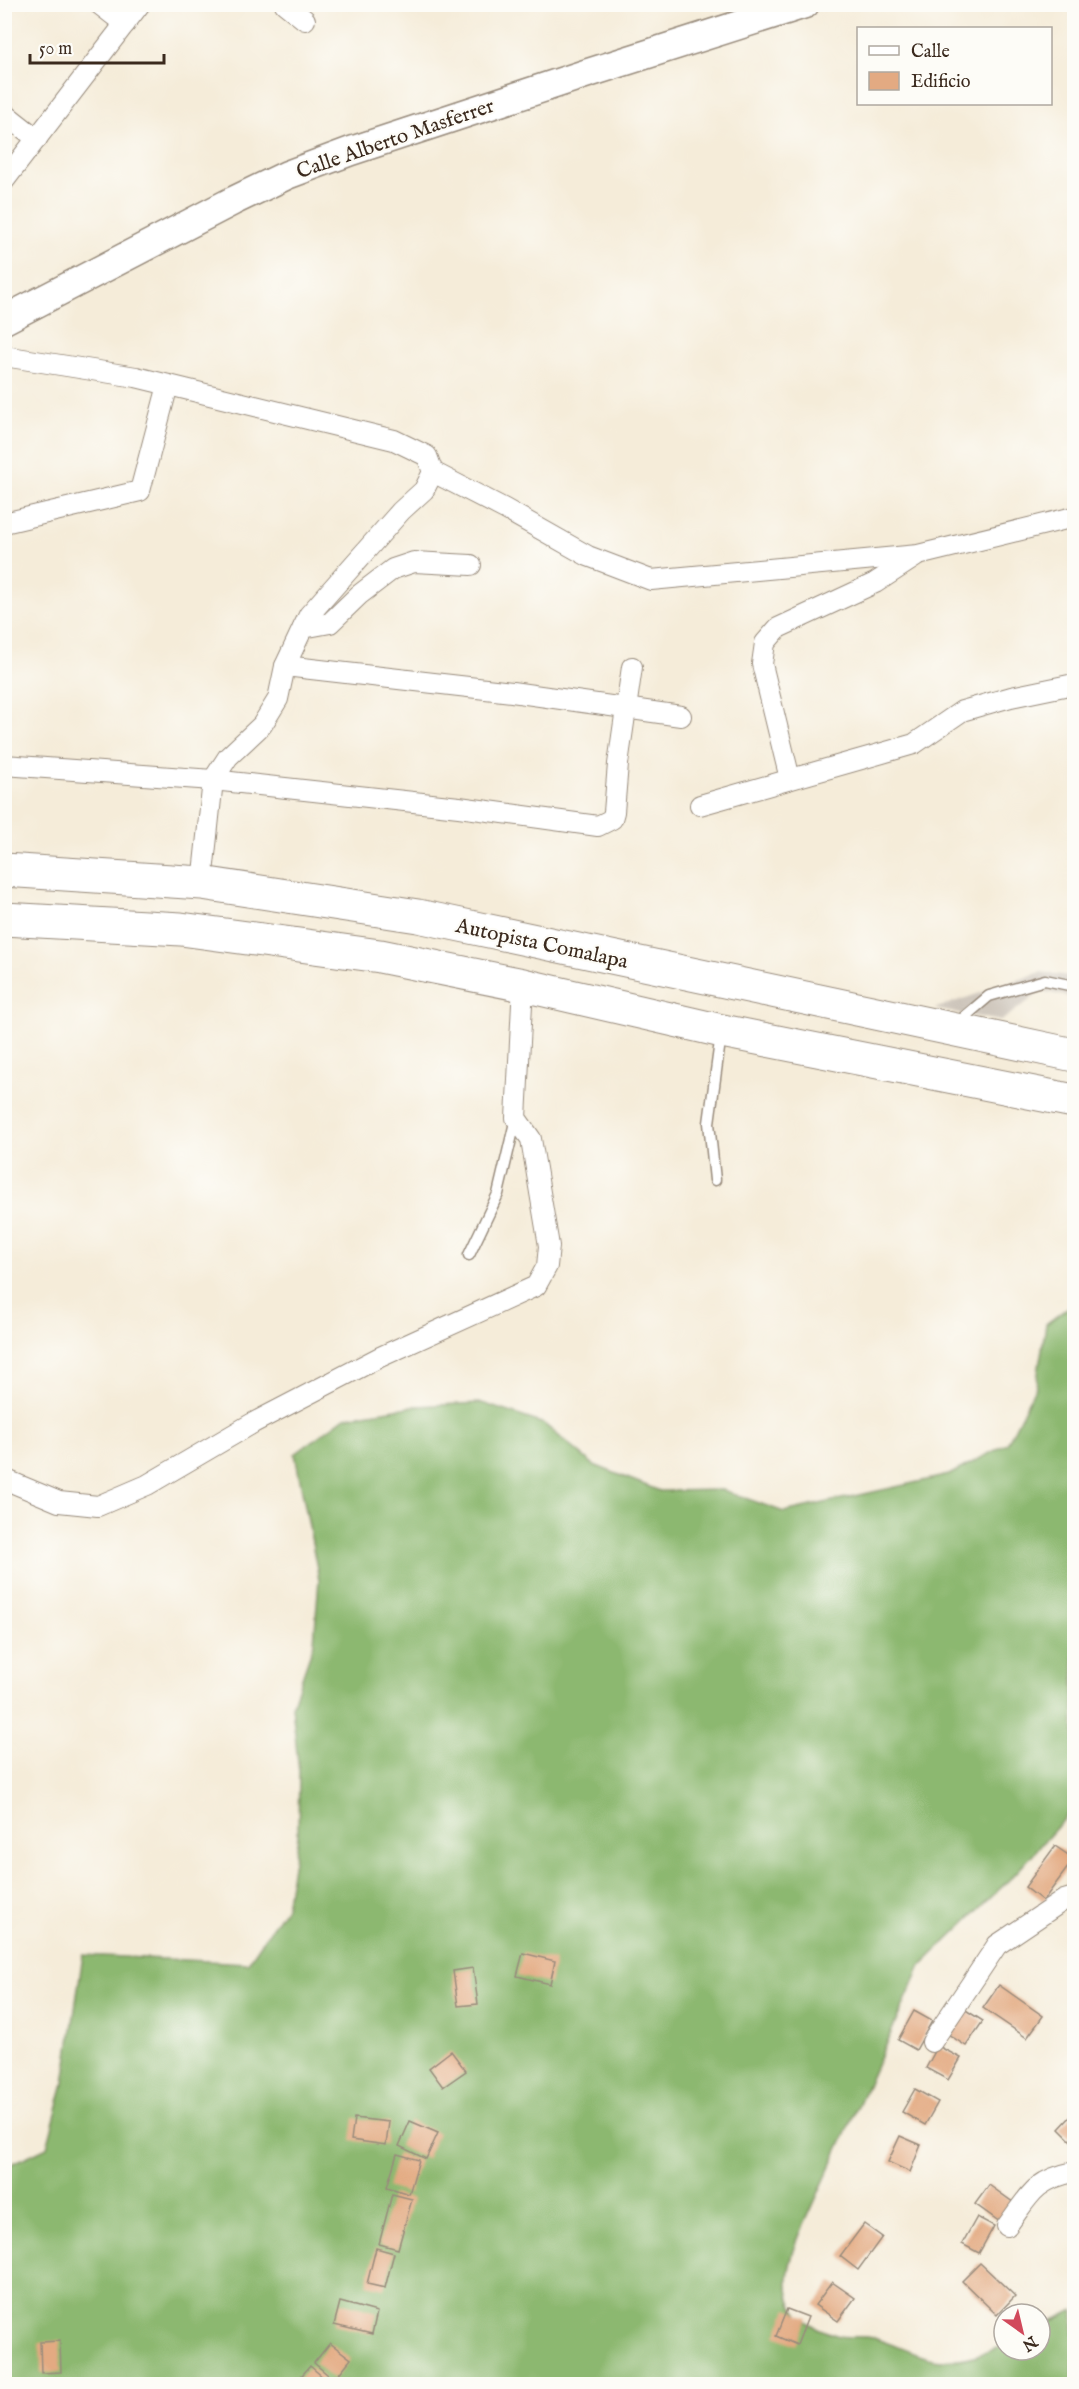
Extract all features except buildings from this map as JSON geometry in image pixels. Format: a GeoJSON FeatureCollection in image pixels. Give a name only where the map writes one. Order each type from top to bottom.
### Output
{"type":"FeatureCollection","features":[{"type":"Feature","properties":{"kind":"highway","name":"Autopista Comalapa"},"geometry":{"type":"LineString","coordinates":[[4,870],[202,884],[418,916],[1074,1055]]}},
{"type":"Feature","properties":{"kind":"highway"},"geometry":{"type":"LineString","coordinates":[[4,919],[181,929],[380,956],[523,985],[722,1031],[1074,1101]]}},
{"type":"Feature","properties":{"kind":"main road","name":"Calle Alberto Masferrer"},"geometry":{"type":"LineString","coordinates":[[4,320],[233,201],[287,176],[351,151],[805,4]]}},
{"type":"Feature","properties":{"kind":"street"},"geometry":{"type":"LineString","coordinates":[[99,4],[125,24]]}},
{"type":"Feature","properties":{"kind":"street"},"geometry":{"type":"LineString","coordinates":[[4,181],[140,4]]}},
{"type":"Feature","properties":{"kind":"street"},"geometry":{"type":"LineString","coordinates":[[285,4],[305,20]]}},
{"type":"Feature","properties":{"kind":"street"},"geometry":{"type":"LineString","coordinates":[[4,113],[37,139]]}},
{"type":"Feature","properties":{"kind":"street"},"geometry":{"type":"LineString","coordinates":[[4,356],[136,377],[394,440],[427,456],[433,472],[588,556],[651,580],[918,555],[1074,517]]}},
{"type":"Feature","properties":{"kind":"street"},"geometry":{"type":"LineString","coordinates":[[4,523],[140,491],[168,384]]}},
{"type":"Feature","properties":{"kind":"street"},"geometry":{"type":"LineString","coordinates":[[202,884],[213,780],[228,757],[262,725],[278,699],[285,666],[309,615],[401,511],[424,490],[433,472]]}},
{"type":"Feature","properties":{"kind":"street"},"geometry":{"type":"LineString","coordinates":[[790,779],[762,664],[765,643],[778,628],[875,583],[918,555]]}},
{"type":"Feature","properties":{"kind":"street"},"geometry":{"type":"LineString","coordinates":[[303,628],[330,623],[359,595],[393,569],[414,562],[471,565]]}},
{"type":"Feature","properties":{"kind":"street"},"geometry":{"type":"LineString","coordinates":[[285,666],[681,716]]}},
{"type":"Feature","properties":{"kind":"street"},"geometry":{"type":"LineString","coordinates":[[4,765],[213,780],[459,807],[597,826],[612,819],[614,812],[618,764],[632,667]]}},
{"type":"Feature","properties":{"kind":"street"},"geometry":{"type":"LineString","coordinates":[[700,805],[914,744],[963,711],[1011,697],[1074,684]]}},
{"type":"Feature","properties":{"kind":"street"},"geometry":{"type":"LineString","coordinates":[[4,1479],[59,1502],[98,1506],[147,1485],[253,1423],[380,1357],[536,1286],[547,1266],[549,1246],[531,1139],[516,1118],[523,985]]}},
{"type":"Feature","properties":{"kind":"street"},"geometry":{"type":"LineString","coordinates":[[933,2042],[997,1945],[1064,1900],[1074,1897]]}},
{"type":"Feature","properties":{"kind":"street"},"geometry":{"type":"LineString","coordinates":[[1007,2226],[1036,2187],[1053,2176],[1074,2172]]}},
{"type":"Feature","properties":{"kind":"lane"},"geometry":{"type":"LineString","coordinates":[[950,1030],[989,996],[1045,980],[1074,986]]}},
{"type":"Feature","properties":{"kind":"lane"},"geometry":{"type":"LineString","coordinates":[[715,1180],[709,1123],[722,1031]]}},
{"type":"Feature","properties":{"kind":"lane"},"geometry":{"type":"LineString","coordinates":[[469,1255],[498,1194],[516,1118]]}},
{"type":"Feature","properties":{"kind":"shaded area"},"geometry":{"type":"Polygon","coordinates":[[[1041,972],[1074,977],[1074,998],[1042,991],[1001,1021],[934,1009],[1041,972]]]}},
{"type":"Feature","properties":{"kind":"green space"},"geometry":{"type":"Polygon","coordinates":[[[1074,1303],[1074,1808],[1016,1873],[921,1966],[800,2234],[789,2267],[788,2282],[789,2296],[794,2308],[803,2319],[817,2328],[840,2336],[872,2338],[925,2357],[942,2360],[969,2357],[992,2350],[992,2362],[1052,2362],[1052,2321],[1074,2310],[1074,2384],[5,2384],[5,2167],[47,2147],[64,2083],[83,1955],[248,1963],[286,1907],[298,1836],[299,1772],[292,1706],[314,1643],[319,1579],[295,1454],[345,1417],[416,1406],[482,1403],[544,1424],[594,1465],[660,1491],[723,1490],[784,1512],[949,1475],[1007,1444],[1036,1386],[1046,1324],[1074,1303]]]}}]}
